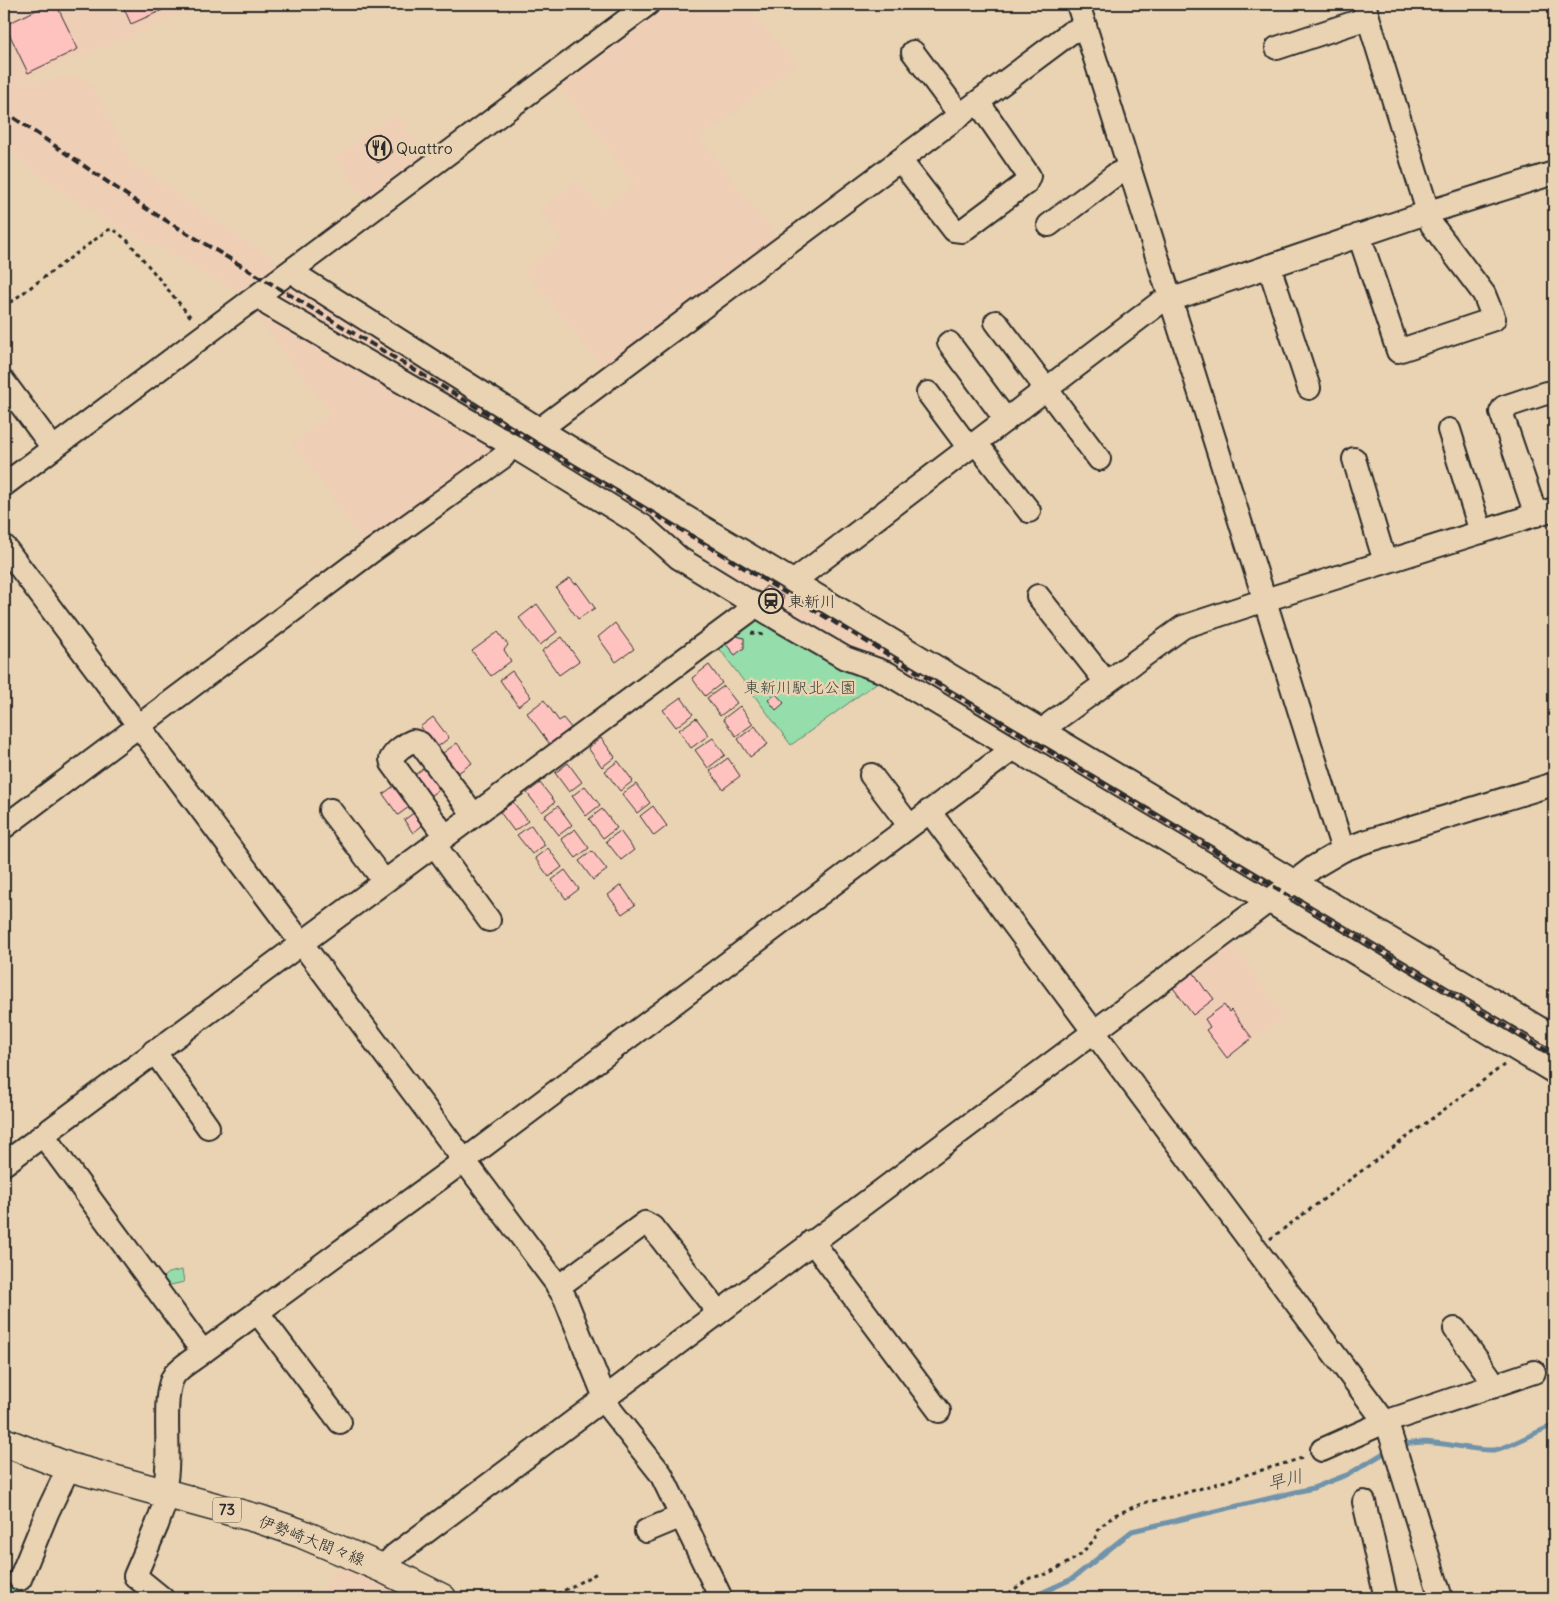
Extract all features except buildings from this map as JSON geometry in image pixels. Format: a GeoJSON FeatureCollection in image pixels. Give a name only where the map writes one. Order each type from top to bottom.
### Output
{"type":"FeatureCollection","features":[{"type":"Feature","properties":{"kind":"main road","name":"伊勢崎大間々線"},"geometry":{"type":"LineString","coordinates":[[4,1442],[69,1467],[300,1533],[382,1568],[442,1598]]}},
{"type":"Feature","properties":{"kind":"street"},"geometry":{"type":"LineString","coordinates":[[4,485],[260,296],[648,4]]}},
{"type":"Feature","properties":{"kind":"street"},"geometry":{"type":"LineString","coordinates":[[1078,4],[1343,850]]}},
{"type":"Feature","properties":{"kind":"street"},"geometry":{"type":"LineString","coordinates":[[1277,48],[1366,11],[1432,225],[1484,294],[1494,319],[1398,351],[1359,235]]}},
{"type":"Feature","properties":{"kind":"street"},"geometry":{"type":"LineString","coordinates":[[542,431],[548,424],[969,108],[1070,33],[1085,26]]}},
{"type":"Feature","properties":{"kind":"street"},"geometry":{"type":"LineString","coordinates":[[900,160],[954,230],[962,231],[1026,183],[1029,176],[969,108],[913,52]]}},
{"type":"Feature","properties":{"kind":"street"},"geometry":{"type":"LineString","coordinates":[[1049,225],[1115,175],[1129,168]]}},
{"type":"Feature","properties":{"kind":"street"},"geometry":{"type":"LineString","coordinates":[[794,580],[1158,304],[1429,212],[1554,174]]}},
{"type":"Feature","properties":{"kind":"street"},"geometry":{"type":"LineString","coordinates":[[1269,266],[1309,388]]}},
{"type":"Feature","properties":{"kind":"street"},"geometry":{"type":"LineString","coordinates":[[294,270],[301,278],[542,431],[794,580],[899,646],[1554,1037]]}},
{"type":"Feature","properties":{"kind":"street"},"geometry":{"type":"LineString","coordinates":[[260,296],[269,305],[511,445],[643,526],[679,558],[845,658],[886,673],[1554,1072]]}},
{"type":"Feature","properties":{"kind":"street"},"geometry":{"type":"LineString","coordinates":[[996,322],[1099,459]]}},
{"type":"Feature","properties":{"kind":"street"},"geometry":{"type":"LineString","coordinates":[[949,343],[1006,420]]}},
{"type":"Feature","properties":{"kind":"street"},"geometry":{"type":"LineString","coordinates":[[4,382],[53,448]]}},
{"type":"Feature","properties":{"kind":"street"},"geometry":{"type":"LineString","coordinates":[[1044,731],[1051,723],[1183,627],[1545,512],[1501,412],[1504,407],[1546,392],[1554,394]]}},
{"type":"Feature","properties":{"kind":"street"},"geometry":{"type":"LineString","coordinates":[[928,393],[1029,511]]}},
{"type":"Feature","properties":{"kind":"street"},"geometry":{"type":"LineString","coordinates":[[1449,430],[1481,532]]}},
{"type":"Feature","properties":{"kind":"street"},"geometry":{"type":"LineString","coordinates":[[4,827],[364,557],[503,457],[511,445]]}},
{"type":"Feature","properties":{"kind":"street"},"geometry":{"type":"LineString","coordinates":[[1354,459],[1386,562]]}},
{"type":"Feature","properties":{"kind":"street"},"geometry":{"type":"LineString","coordinates":[[4,546],[141,726],[558,1287],[565,1298],[609,1408],[656,1466],[721,1598]]}},
{"type":"Feature","properties":{"kind":"street"},"geometry":{"type":"LineString","coordinates":[[1038,596],[1106,682]]}},
{"type":"Feature","properties":{"kind":"street"},"geometry":{"type":"LineString","coordinates":[[4,1164],[748,612],[754,603]]}},
{"type":"Feature","properties":{"kind":"street"},"geometry":{"type":"LineString","coordinates":[[474,815],[420,743],[413,741],[390,759],[489,920]]}},
{"type":"Feature","properties":{"kind":"street"},"geometry":{"type":"LineString","coordinates":[[162,1598],[135,1576],[158,1525],[166,1494],[169,1466],[167,1406],[175,1374],[465,1160],[909,825],[1005,755],[1010,747]]}},
{"type":"Feature","properties":{"kind":"street"},"geometry":{"type":"LineString","coordinates":[[871,775],[909,825]]}},
{"type":"Feature","properties":{"kind":"street"},"geometry":{"type":"LineString","coordinates":[[382,1568],[395,1555],[812,1240],[1326,858],[1343,850],[1554,784]]}},
{"type":"Feature","properties":{"kind":"street"},"geometry":{"type":"LineString","coordinates":[[330,810],[384,881]]}},
{"type":"Feature","properties":{"kind":"street"},"geometry":{"type":"LineString","coordinates":[[929,811],[1388,1427],[1441,1598]]}},
{"type":"Feature","properties":{"kind":"street"},"geometry":{"type":"LineString","coordinates":[[154,1051],[208,1127]]}},
{"type":"Feature","properties":{"kind":"street"},"geometry":{"type":"LineString","coordinates":[[43,1136],[203,1352]]}},
{"type":"Feature","properties":{"kind":"street"},"geometry":{"type":"LineString","coordinates":[[558,1287],[645,1223],[652,1226],[718,1312]]}},
{"type":"Feature","properties":{"kind":"street"},"geometry":{"type":"LineString","coordinates":[[812,1240],[939,1411]]}},
{"type":"Feature","properties":{"kind":"street"},"geometry":{"type":"LineString","coordinates":[[258,1312],[340,1422]]}},
{"type":"Feature","properties":{"kind":"street"},"geometry":{"type":"LineString","coordinates":[[1455,1329],[1489,1376],[1492,1387]]}},
{"type":"Feature","properties":{"kind":"street"},"geometry":{"type":"LineString","coordinates":[[1322,1450],[1534,1372]]}},
{"type":"Feature","properties":{"kind":"street"},"geometry":{"type":"LineString","coordinates":[[20,1580],[47,1513],[69,1467]]}},
{"type":"Feature","properties":{"kind":"street"},"geometry":{"type":"LineString","coordinates":[[1364,1502],[1386,1598]]}},
{"type":"Feature","properties":{"kind":"street"},"geometry":{"type":"LineString","coordinates":[[646,1531],[682,1516]]}},
{"type":"Feature","properties":{"kind":"path"},"geometry":{"type":"LineString","coordinates":[[4,307],[108,230],[113,229],[128,241],[206,336]]}},
{"type":"Feature","properties":{"kind":"path"},"geometry":{"type":"LineString","coordinates":[[746,633],[773,635]]}},
{"type":"Feature","properties":{"kind":"path"},"geometry":{"type":"LineString","coordinates":[[1256,1250],[1513,1059],[1518,1051]]}},
{"type":"Feature","properties":{"kind":"path"},"geometry":{"type":"LineString","coordinates":[[1002,1598],[1030,1578],[1047,1574],[1078,1557],[1094,1540],[1100,1527],[1116,1515],[1143,1503],[1278,1467],[1314,1455],[1322,1450]]}},
{"type":"Feature","properties":{"kind":"path"},"geometry":{"type":"LineString","coordinates":[[550,1598],[558,1596],[597,1573]]}},
{"type":"Feature","properties":{"kind":"shaded area"},"geometry":{"type":"Polygon","coordinates":[[[4,4],[200,4],[136,34],[16,82],[82,77],[93,87],[133,163],[284,267],[246,295],[109,222],[27,166],[15,155],[4,138],[4,4]]]}},
{"type":"Feature","properties":{"kind":"shaded area"},"geometry":{"type":"Polygon","coordinates":[[[661,4],[745,4],[796,65],[700,139],[780,241],[602,367],[524,270],[563,240],[539,210],[577,180],[601,210],[635,183],[557,82],[661,4]]]}},
{"type":"Feature","properties":{"kind":"shaded area"},"geometry":{"type":"Polygon","coordinates":[[[395,113],[427,157],[372,199],[366,199],[335,158],[395,113]]]}},
{"type":"Feature","properties":{"kind":"shaded area"},"geometry":{"type":"Polygon","coordinates":[[[292,281],[1281,880],[1267,893],[759,597],[762,592],[715,564],[717,560],[271,297],[292,281]]]}},
{"type":"Feature","properties":{"kind":"shaded area"},"geometry":{"type":"Polygon","coordinates":[[[260,309],[501,450],[368,548],[293,443],[331,413],[254,313],[260,309]]]}},
{"type":"Feature","properties":{"kind":"shaded area"},"geometry":{"type":"Polygon","coordinates":[[[1299,888],[1554,1044],[1554,1066],[1285,904],[1299,888]]]}},
{"type":"Feature","properties":{"kind":"shaded area"},"geometry":{"type":"Polygon","coordinates":[[[1229,941],[1285,1016],[1226,1060],[1170,985],[1229,941]]]}},
{"type":"Feature","properties":{"kind":"shaded area"},"geometry":{"type":"Polygon","coordinates":[[[342,1563],[411,1598],[316,1598],[342,1563]]]}},
{"type":"Feature","properties":{"kind":"green space","name":"東新川駅北公園"},"geometry":{"type":"Polygon","coordinates":[[[763,617],[883,678],[791,745],[716,644],[753,621],[763,617]]]}},
{"type":"Feature","properties":{"kind":"green space"},"geometry":{"type":"Polygon","coordinates":[[[182,1270],[184,1282],[162,1287],[158,1281],[168,1273],[182,1270]]]}},
{"type":"Feature","properties":{"kind":"green space"},"geometry":{"type":"Polygon","coordinates":[[[6,1582],[19,1589],[15,1598],[4,1598],[6,1582]]]}},
{"type":"Feature","properties":{"kind":"waterway","name":"早川"},"geometry":{"type":"LineString","coordinates":[[1399,1446],[1422,1442],[1494,1450],[1554,1425]]}},
{"type":"Feature","properties":{"kind":"waterway","name":"早川"},"geometry":{"type":"LineString","coordinates":[[1030,1598],[1072,1579],[1132,1531],[1313,1488],[1349,1474],[1389,1450]]}},
{"type":"Feature","properties":{"kind":"railway"},"geometry":{"type":"LineString","coordinates":[[4,111],[147,209],[1554,1055]]}},
{"type":"Feature","properties":{"kind":"place","name":"Quattro"},"geometry":{"type":"Point","coordinates":[379,148]}},
{"type":"Feature","properties":{"kind":"place","name":"東新川"},"geometry":{"type":"Point","coordinates":[771,601]}}]}
